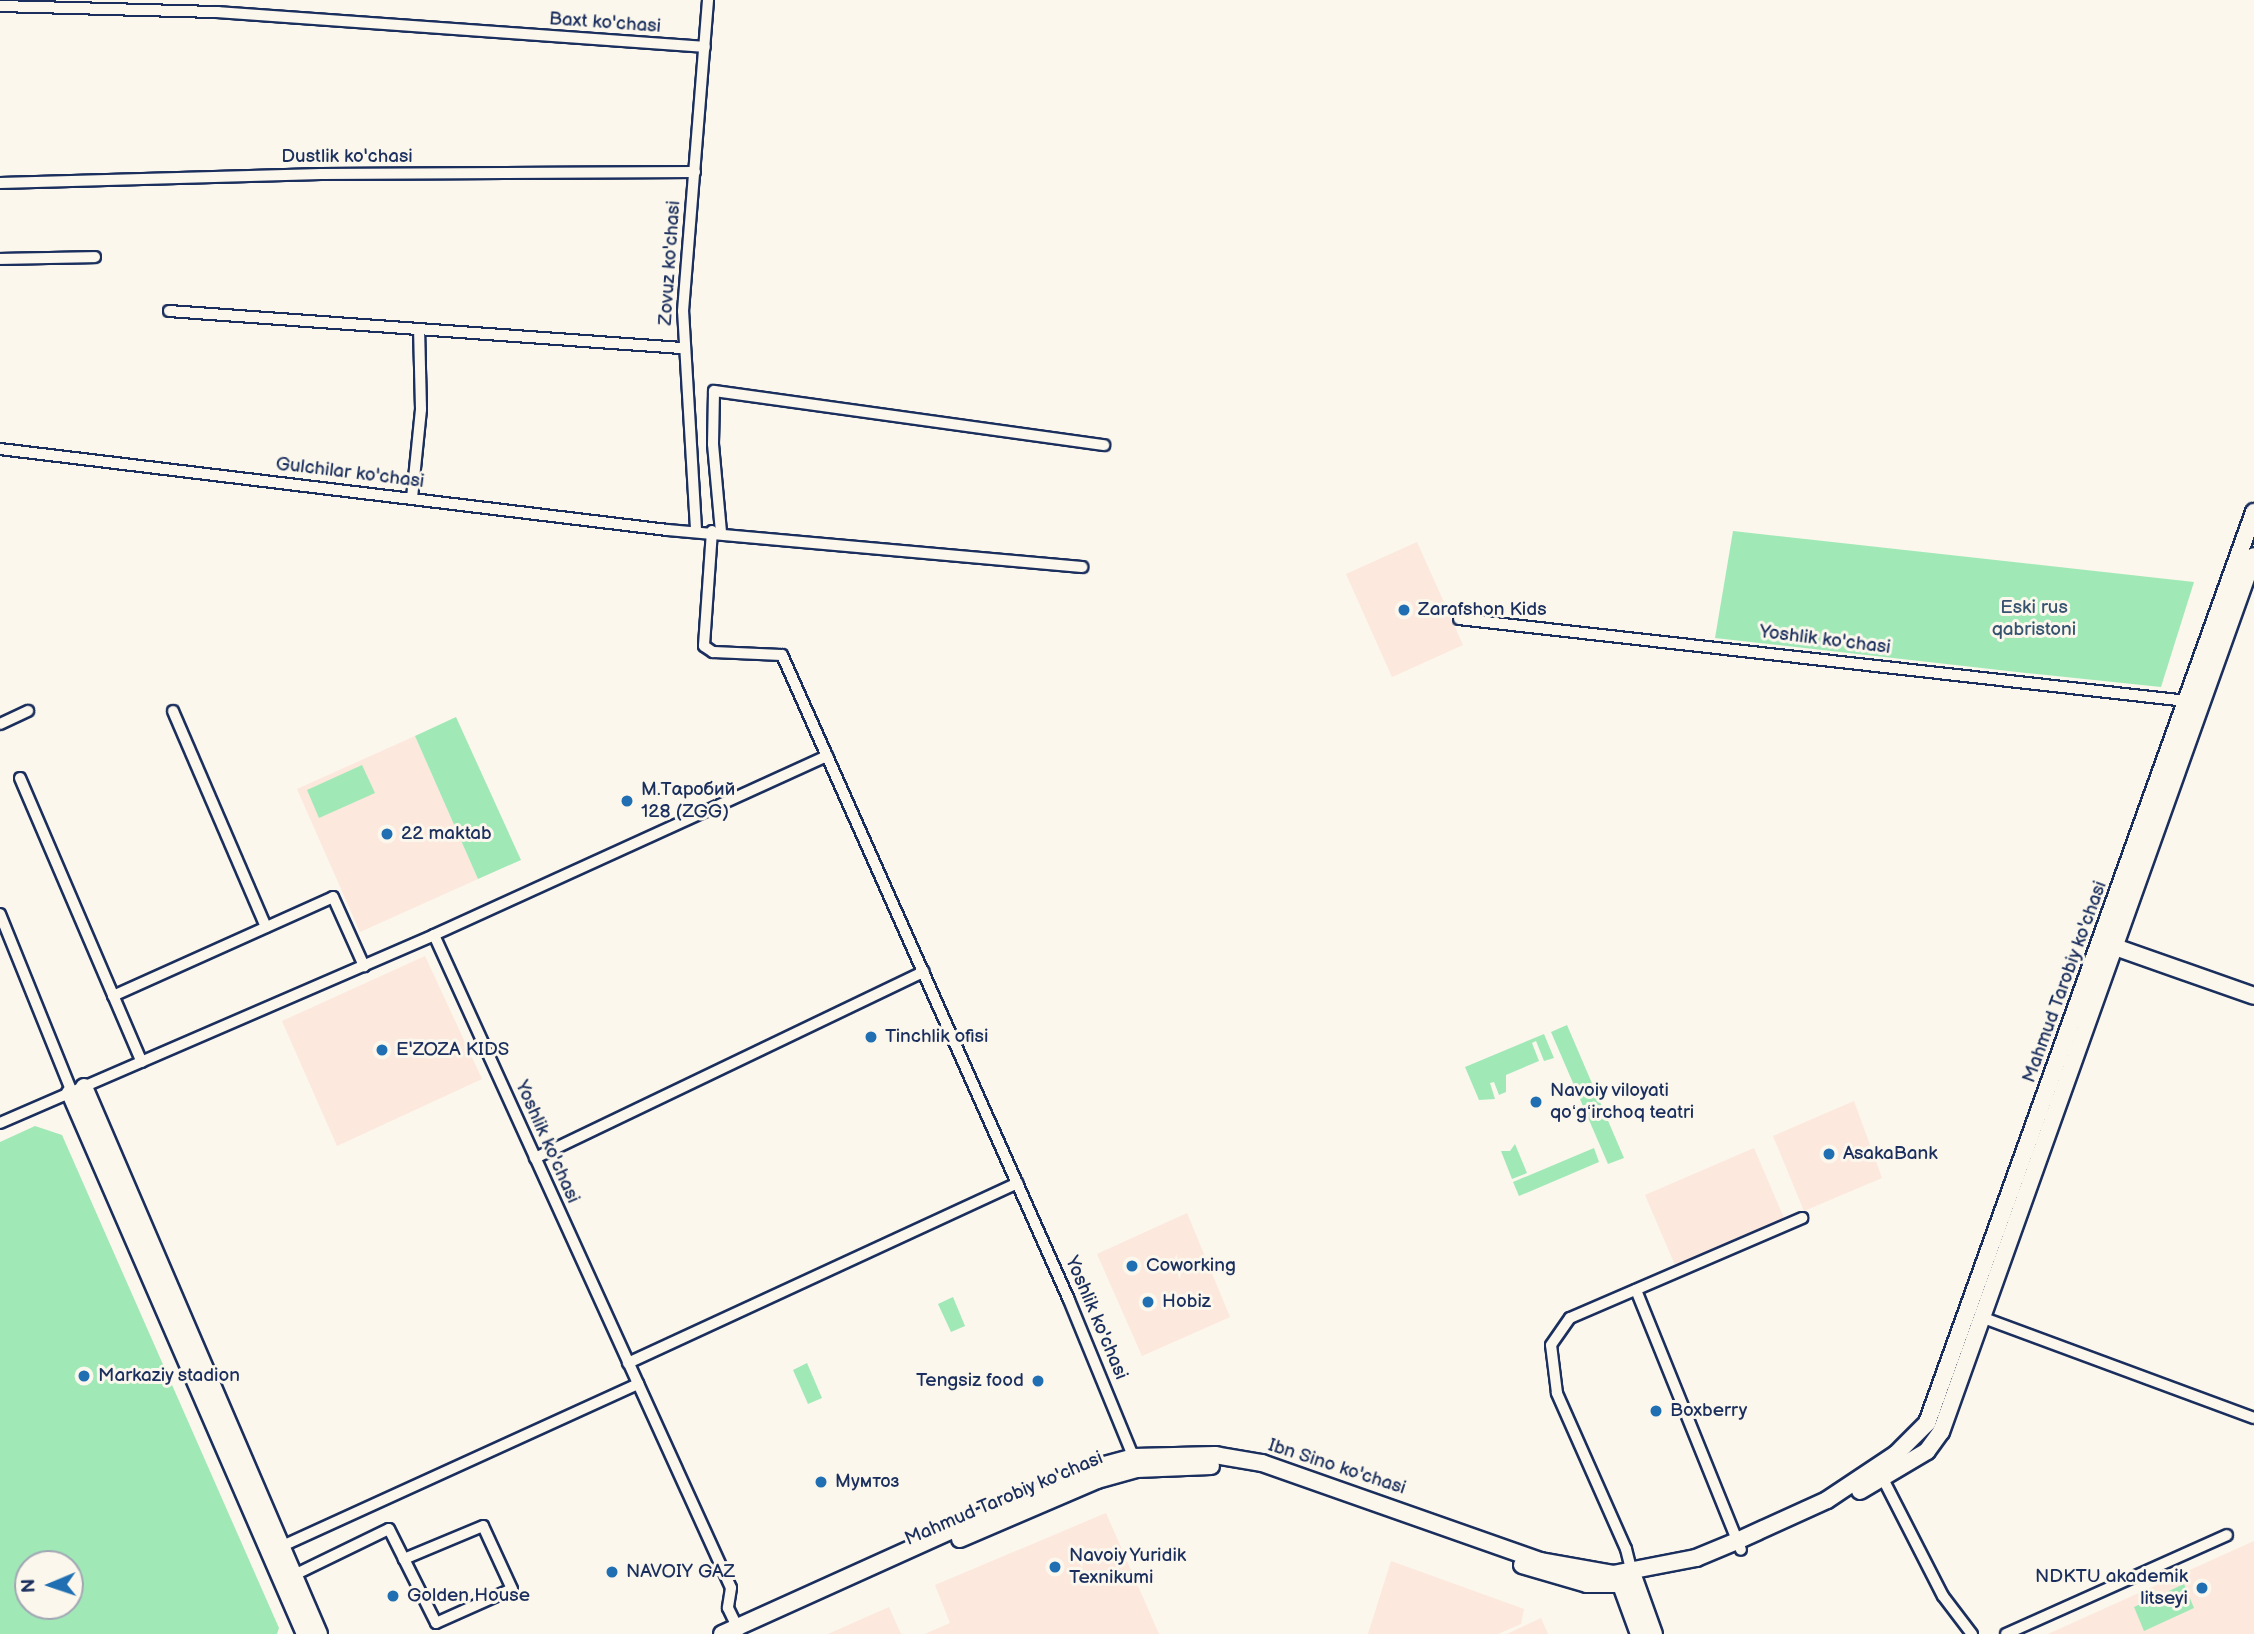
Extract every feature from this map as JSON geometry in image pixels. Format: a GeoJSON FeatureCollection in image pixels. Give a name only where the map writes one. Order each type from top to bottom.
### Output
{"type":"FeatureCollection","features":[{"type":"Feature","properties":{"kind":"main road","name":"Mahmud Tarobiy ko'chasi"},"geometry":{"type":"LineString","coordinates":[[1880,1473],[1927,1423],[2254,512]]}},
{"type":"Feature","properties":{"kind":"main road","name":"Mahmud Tarobiy ko'chasi"},"geometry":{"type":"LineString","coordinates":[[735,1632],[1136,1463],[1207,1465],[1251,1471],[1292,1481],[1545,1574],[1587,1584],[1702,1566],[1739,1546],[1822,1513],[1880,1473],[1927,1451],[1941,1432],[2254,556]]}},
{"type":"Feature","properties":{"kind":"main road"},"geometry":{"type":"LineString","coordinates":[[2116,947],[2254,996]]}},
{"type":"Feature","properties":{"kind":"main road"},"geometry":{"type":"LineString","coordinates":[[75,1091],[288,1578],[319,1634]]}},
{"type":"Feature","properties":{"kind":"main road"},"geometry":{"type":"LineString","coordinates":[[288,1578],[305,1634]]}},
{"type":"Feature","properties":{"kind":"main road"},"geometry":{"type":"LineString","coordinates":[[1626,1578],[1640,1634]]}},
{"type":"Feature","properties":{"kind":"main road"},"geometry":{"type":"LineString","coordinates":[[1626,1578],[1654,1634]]}},
{"type":"Feature","properties":{"kind":"street","name":"Zovuz ko'chasi"},"geometry":{"type":"LineString","coordinates":[[695,529],[682,348],[708,0]]}},
{"type":"Feature","properties":{"kind":"street","name":"Baxt ko'chasi"},"geometry":{"type":"LineString","coordinates":[[0,6],[218,12],[705,47]]}},
{"type":"Feature","properties":{"kind":"street","name":"Dustlik ko'chasi"},"geometry":{"type":"LineString","coordinates":[[0,183],[321,174],[695,172]]}},
{"type":"Feature","properties":{"kind":"street"},"geometry":{"type":"LineString","coordinates":[[0,259],[95,257]]}},
{"type":"Feature","properties":{"kind":"street"},"geometry":{"type":"LineString","coordinates":[[169,310],[682,348]]}},
{"type":"Feature","properties":{"kind":"street"},"geometry":{"type":"LineString","coordinates":[[412,498],[421,409],[419,329]]}},
{"type":"Feature","properties":{"kind":"street"},"geometry":{"type":"LineString","coordinates":[[716,531],[713,444],[715,391],[1104,445]]}},
{"type":"Feature","properties":{"kind":"street","name":"Gulchilar ko'chasi"},"geometry":{"type":"LineString","coordinates":[[0,449],[667,530],[695,529],[1082,567]]}},
{"type":"Feature","properties":{"kind":"street","name":"Yoshlik ko'chasi"},"geometry":{"type":"LineString","coordinates":[[716,531],[704,646],[713,652],[782,656],[1017,1183],[1136,1463]]}},
{"type":"Feature","properties":{"kind":"street","name":"Yoshlik ko'chasi"},"geometry":{"type":"LineString","coordinates":[[1459,619],[2187,701]]}},
{"type":"Feature","properties":{"kind":"street"},"geometry":{"type":"LineString","coordinates":[[0,724],[28,711]]}},
{"type":"Feature","properties":{"kind":"street"},"geometry":{"type":"LineString","coordinates":[[173,711],[266,927]]}},
{"type":"Feature","properties":{"kind":"street"},"geometry":{"type":"LineString","coordinates":[[0,1123],[434,935],[827,755]]}},
{"type":"Feature","properties":{"kind":"street"},"geometry":{"type":"LineString","coordinates":[[20,778],[142,1062]]}},
{"type":"Feature","properties":{"kind":"street"},"geometry":{"type":"LineString","coordinates":[[113,996],[333,897],[364,966]]}},
{"type":"Feature","properties":{"kind":"street"},"geometry":{"type":"LineString","coordinates":[[0,914],[75,1091]]}},
{"type":"Feature","properties":{"kind":"street","name":"Yoshlik ko'chasi"},"geometry":{"type":"LineString","coordinates":[[434,935],[731,1588],[728,1608],[735,1632]]}},
{"type":"Feature","properties":{"kind":"street"},"geometry":{"type":"LineString","coordinates":[[535,1158],[924,972]]}},
{"type":"Feature","properties":{"kind":"street"},"geometry":{"type":"LineString","coordinates":[[628,1363],[1017,1183]]}},
{"type":"Feature","properties":{"kind":"street"},"geometry":{"type":"LineString","coordinates":[[1626,1578],[1626,1549],[1561,1404],[1551,1367],[1552,1345],[1570,1318],[1802,1218]]}},
{"type":"Feature","properties":{"kind":"street"},"geometry":{"type":"LineString","coordinates":[[1636,1290],[1739,1546]]}},
{"type":"Feature","properties":{"kind":"street"},"geometry":{"type":"LineString","coordinates":[[1981,1317],[2254,1418]]}},
{"type":"Feature","properties":{"kind":"street"},"geometry":{"type":"LineString","coordinates":[[275,1549],[638,1384]]}},
{"type":"Feature","properties":{"kind":"street"},"geometry":{"type":"LineString","coordinates":[[1880,1473],[1942,1596],[1972,1634]]}},
{"type":"Feature","properties":{"kind":"street"},"geometry":{"type":"LineString","coordinates":[[288,1578],[389,1529],[404,1559],[436,1623],[512,1589],[483,1526],[404,1559]]}},
{"type":"Feature","properties":{"kind":"street"},"geometry":{"type":"LineString","coordinates":[[2006,1634],[2227,1535]]}},
{"type":"Feature","properties":{"kind":"shaded area","name":"Zarafshon Kids"},"geometry":{"type":"Polygon","coordinates":[[[1417,542],[1463,645],[1392,677],[1346,574],[1417,542]]]}},
{"type":"Feature","properties":{"kind":"shaded area","name":"22 maktab"},"geometry":{"type":"Polygon","coordinates":[[[415,736],[478,879],[360,932],[297,789],[415,736]]]}},
{"type":"Feature","properties":{"kind":"shaded area","name":"E'ZOZA KIDS"},"geometry":{"type":"Polygon","coordinates":[[[425,956],[482,1079],[337,1146],[282,1021],[425,956]]]}},
{"type":"Feature","properties":{"kind":"shaded area"},"geometry":{"type":"Polygon","coordinates":[[[1854,1101],[1882,1178],[1804,1211],[1773,1136],[1854,1101]]]}},
{"type":"Feature","properties":{"kind":"shaded area"},"geometry":{"type":"Polygon","coordinates":[[[1754,1148],[1784,1218],[1675,1265],[1645,1195],[1754,1148]]]}},
{"type":"Feature","properties":{"kind":"shaded area"},"geometry":{"type":"Polygon","coordinates":[[[1187,1213],[1230,1317],[1142,1356],[1097,1254],[1187,1213]]]}},
{"type":"Feature","properties":{"kind":"shaded area","name":"Navoiy Yuridik Texnikumi"},"geometry":{"type":"Polygon","coordinates":[[[1106,1513],[1159,1634],[925,1634],[950,1623],[935,1585],[1106,1513]]]}},
{"type":"Feature","properties":{"kind":"shaded area","name":"NDKTU akademik litseyi"},"geometry":{"type":"Polygon","coordinates":[[[2254,1541],[2254,1634],[2048,1634],[2254,1541]]]}},
{"type":"Feature","properties":{"kind":"shaded area"},"geometry":{"type":"Polygon","coordinates":[[[1391,1561],[1524,1609],[1521,1624],[1498,1634],[1368,1634],[1391,1561]]]}},
{"type":"Feature","properties":{"kind":"shaded area"},"geometry":{"type":"Polygon","coordinates":[[[889,1607],[901,1634],[828,1634],[889,1607]]]}},
{"type":"Feature","properties":{"kind":"shaded area"},"geometry":{"type":"Polygon","coordinates":[[[1541,1618],[1548,1634],[1507,1634],[1541,1618]]]}},
{"type":"Feature","properties":{"kind":"green space","name":"Eski rus qabristoni"},"geometry":{"type":"Polygon","coordinates":[[[1733,531],[2194,582],[2161,687],[2026,673],[1715,638],[1733,531]]]}},
{"type":"Feature","properties":{"kind":"green space"},"geometry":{"type":"Polygon","coordinates":[[[456,717],[521,860],[478,879],[415,736],[456,717]]]}},
{"type":"Feature","properties":{"kind":"green space"},"geometry":{"type":"Polygon","coordinates":[[[362,765],[375,793],[319,818],[307,790],[362,765]]]}},
{"type":"Feature","properties":{"kind":"green space"},"geometry":{"type":"Polygon","coordinates":[[[1567,1025],[1624,1158],[1608,1164],[1551,1032],[1567,1025]]]}},
{"type":"Feature","properties":{"kind":"green space"},"geometry":{"type":"Polygon","coordinates":[[[1544,1034],[1554,1058],[1544,1061],[1536,1041],[1532,1043],[1539,1061],[1506,1075],[1506,1092],[1499,1095],[1494,1082],[1490,1083],[1495,1099],[1479,1100],[1465,1067],[1544,1034]]]}},
{"type":"Feature","properties":{"kind":"green space","name":"Markaziy stadion"},"geometry":{"type":"Polygon","coordinates":[[[35,1126],[62,1135],[279,1628],[277,1634],[0,1634],[0,1142],[35,1126]]]}},
{"type":"Feature","properties":{"kind":"green space"},"geometry":{"type":"Polygon","coordinates":[[[1515,1144],[1527,1173],[1512,1179],[1501,1151],[1510,1151],[1515,1144]]]}},
{"type":"Feature","properties":{"kind":"green space"},"geometry":{"type":"Polygon","coordinates":[[[1594,1148],[1599,1162],[1519,1196],[1513,1182],[1594,1148]]]}},
{"type":"Feature","properties":{"kind":"green space"},"geometry":{"type":"Polygon","coordinates":[[[953,1297],[965,1326],[951,1332],[938,1304],[953,1297]]]}},
{"type":"Feature","properties":{"kind":"green space"},"geometry":{"type":"Polygon","coordinates":[[[807,1363],[822,1398],[808,1404],[793,1370],[807,1363]]]}},
{"type":"Feature","properties":{"kind":"green space"},"geometry":{"type":"Polygon","coordinates":[[[2184,1584],[2194,1608],[2144,1631],[2134,1607],[2184,1584]]]}},
{"type":"Feature","properties":{"kind":"place","name":"Zarafshon Kids"},"geometry":{"type":"Point","coordinates":[1404,610]}},
{"type":"Feature","properties":{"kind":"place","name":"М.Таробий 128 (ZGG)"},"geometry":{"type":"Point","coordinates":[627,801]}},
{"type":"Feature","properties":{"kind":"place","name":"22 maktab"},"geometry":{"type":"Point","coordinates":[387,834]}},
{"type":"Feature","properties":{"kind":"place","name":"Tinchlik ofisi"},"geometry":{"type":"Point","coordinates":[871,1037]}},
{"type":"Feature","properties":{"kind":"place","name":"E'ZOZA KIDS"},"geometry":{"type":"Point","coordinates":[382,1050]}},
{"type":"Feature","properties":{"kind":"place","name":"Navoiy viloyati qoʻgʻirchoq teatri"},"geometry":{"type":"Point","coordinates":[1536,1102]}},
{"type":"Feature","properties":{"kind":"place","name":"AsakaBank"},"geometry":{"type":"Point","coordinates":[1829,1154]}},
{"type":"Feature","properties":{"kind":"place","name":"Coworking"},"geometry":{"type":"Point","coordinates":[1132,1266]}},
{"type":"Feature","properties":{"kind":"place","name":"Hobiz"},"geometry":{"type":"Point","coordinates":[1148,1302]}},
{"type":"Feature","properties":{"kind":"place","name":"Markaziy stadion"},"geometry":{"type":"Point","coordinates":[84,1376]}},
{"type":"Feature","properties":{"kind":"place","name":"Tengsiz food"},"geometry":{"type":"Point","coordinates":[1038,1381]}},
{"type":"Feature","properties":{"kind":"place","name":"Boxberry"},"geometry":{"type":"Point","coordinates":[1656,1411]}},
{"type":"Feature","properties":{"kind":"place","name":"Мумтоз"},"geometry":{"type":"Point","coordinates":[821,1482]}},
{"type":"Feature","properties":{"kind":"place","name":"Navoiy Yuridik Texnikumi"},"geometry":{"type":"Point","coordinates":[1055,1567]}},
{"type":"Feature","properties":{"kind":"place","name":"NAVOIY GAZ"},"geometry":{"type":"Point","coordinates":[612,1572]}},
{"type":"Feature","properties":{"kind":"place","name":"NDKTU akademik litseyi"},"geometry":{"type":"Point","coordinates":[2202,1588]}},
{"type":"Feature","properties":{"kind":"place","name":"Golden House"},"geometry":{"type":"Point","coordinates":[393,1596]}}]}
